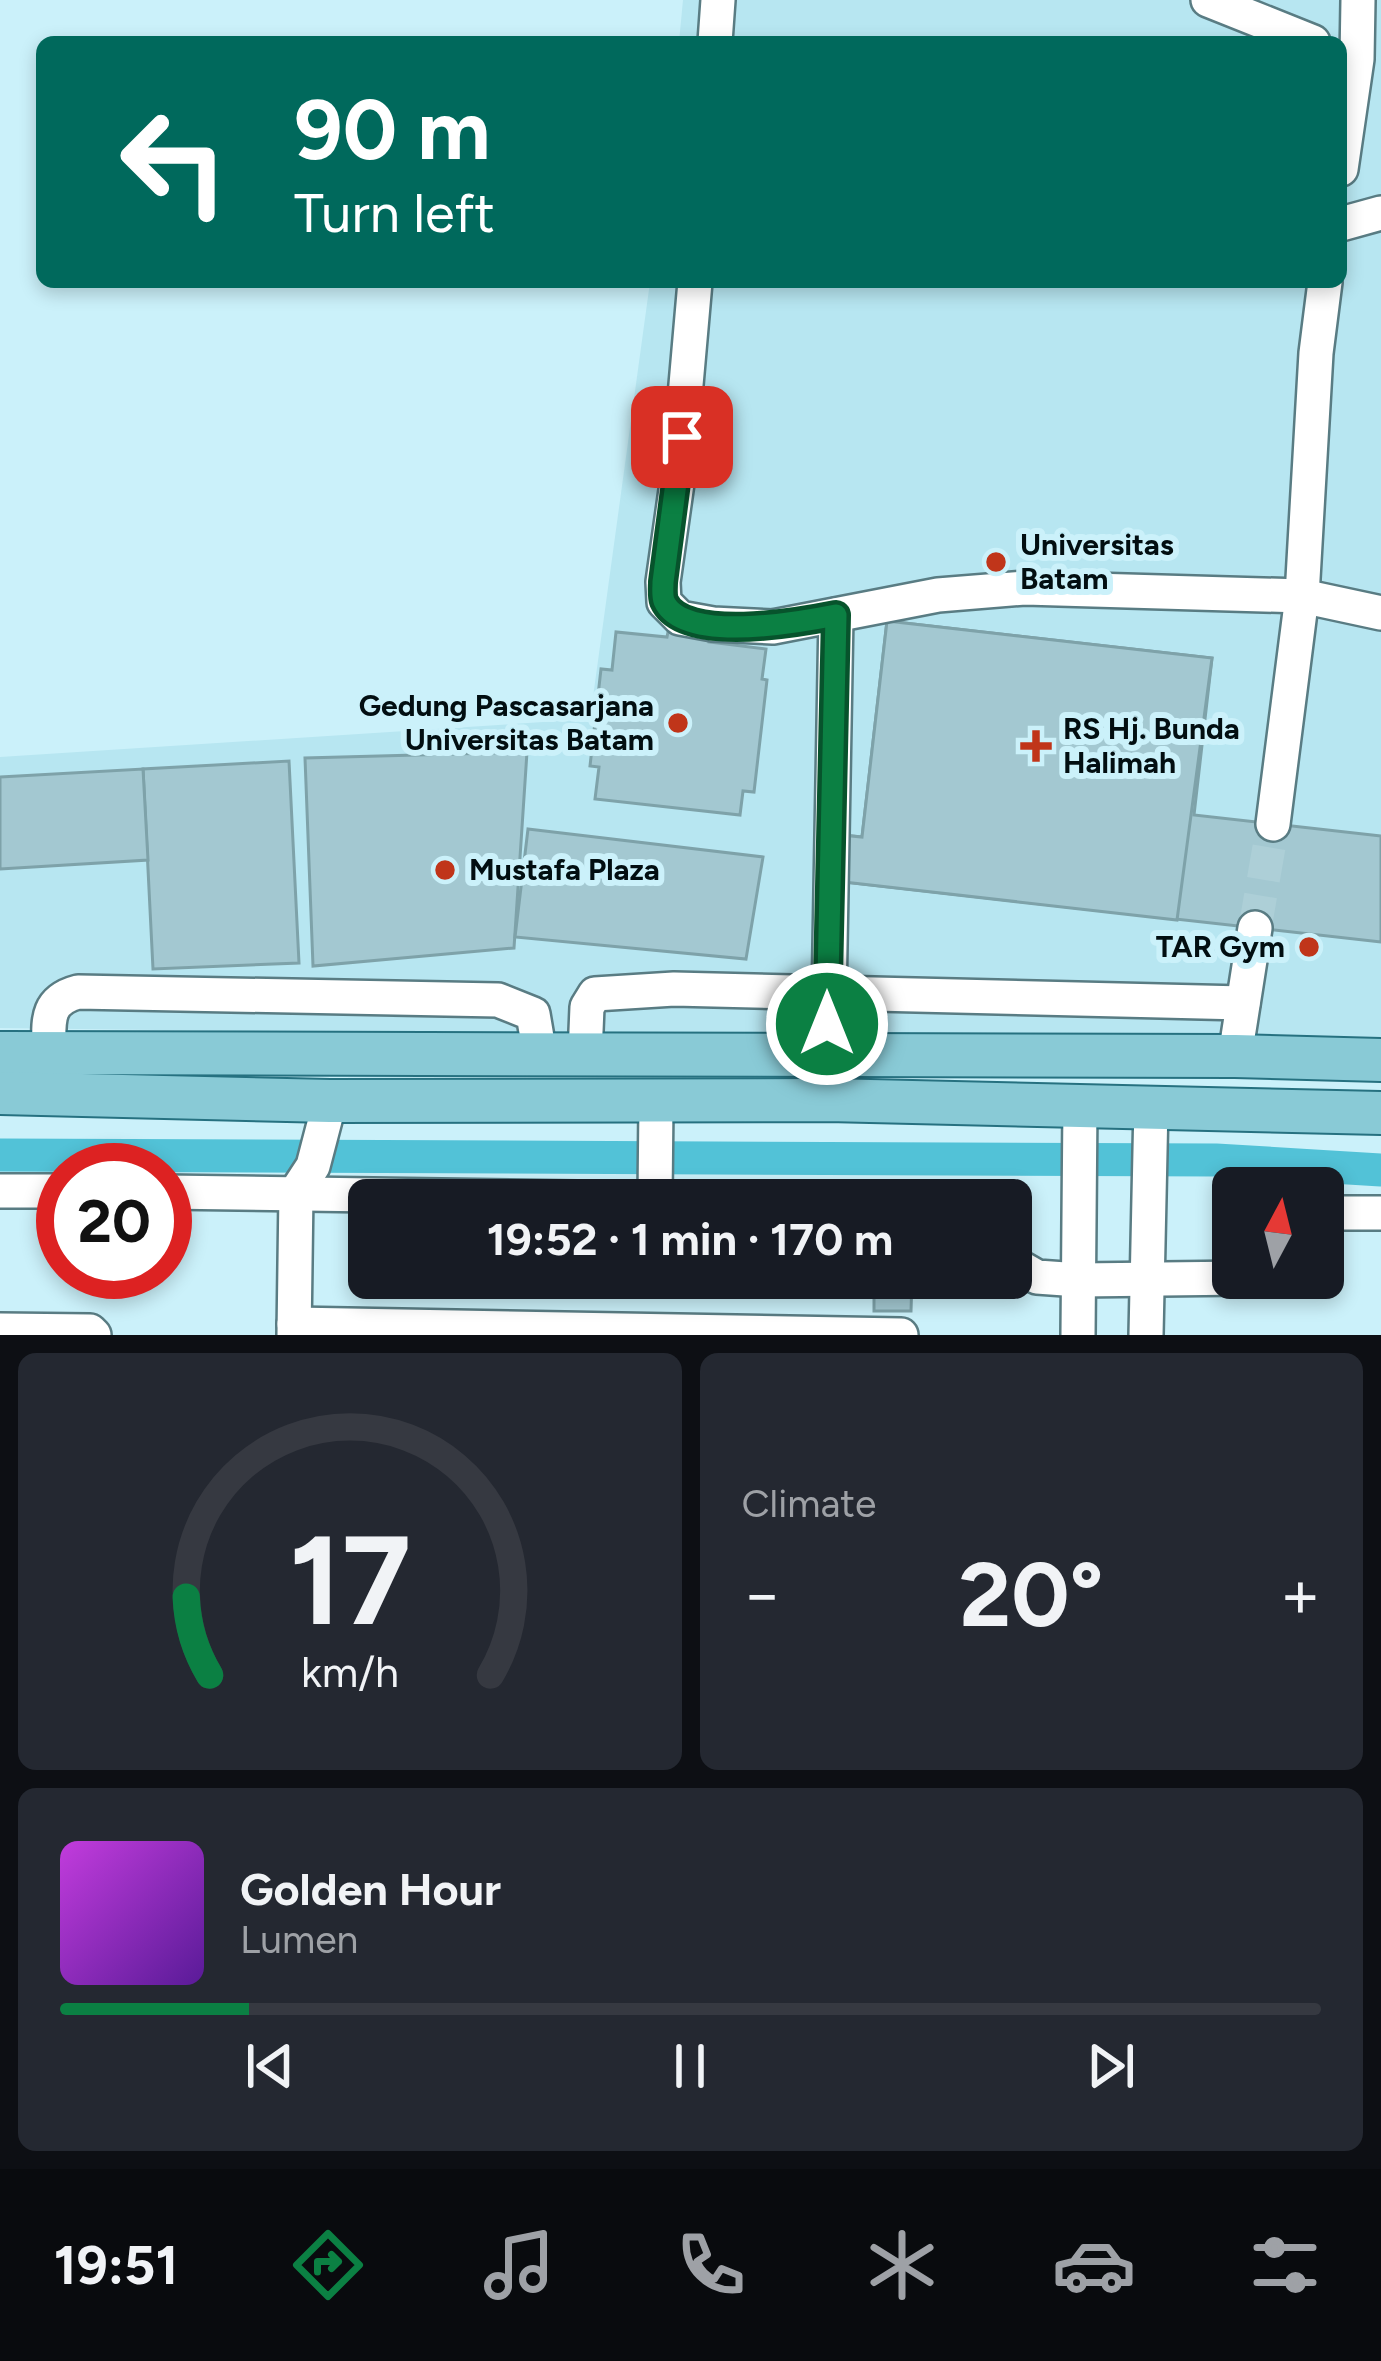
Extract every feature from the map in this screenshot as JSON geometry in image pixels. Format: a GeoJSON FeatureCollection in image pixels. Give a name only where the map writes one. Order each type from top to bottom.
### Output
{"type":"FeatureCollection","features":[{"type":"Feature","properties":{"kind":"main road"},"geometry":{"type":"LineString","coordinates":[[0,1053],[47,1074],[327,1116],[655,1154],[828,1100],[1080,1104],[1150,1122],[1381,1113]]}},
{"type":"Feature","properties":{"kind":"main road"},"geometry":{"type":"LineString","coordinates":[[0,1093],[47,1074],[540,1055],[1381,1060]]}},
{"type":"Feature","properties":{"kind":"street"},"geometry":{"type":"LineString","coordinates":[[715,36],[718,0]]}},
{"type":"Feature","properties":{"kind":"street"},"geometry":{"type":"LineString","coordinates":[[1208,0],[1298,36]]}},
{"type":"Feature","properties":{"kind":"street"},"geometry":{"type":"LineString","coordinates":[[1349,56],[1358,0]]}},
{"type":"Feature","properties":{"kind":"street"},"geometry":{"type":"LineString","coordinates":[[1347,222],[1381,213]]}},
{"type":"Feature","properties":{"kind":"street"},"geometry":{"type":"LineString","coordinates":[[694,288],[678,476],[663,582],[664,602],[680,617],[772,627],[938,595],[1025,588],[1302,596],[1381,613]]}},
{"type":"Feature","properties":{"kind":"street"},"geometry":{"type":"LineString","coordinates":[[1273,824],[1302,596],[1324,288]]}},
{"type":"Feature","properties":{"kind":"street"},"geometry":{"type":"LineString","coordinates":[[828,1056],[836,615]]}},
{"type":"Feature","properties":{"kind":"street"},"geometry":{"type":"LineString","coordinates":[[1234,1056],[1255,928]]}},
{"type":"Feature","properties":{"kind":"street"},"geometry":{"type":"LineString","coordinates":[[585,1054],[587,1007],[595,994],[674,989],[1243,1003]]}},
{"type":"Feature","properties":{"kind":"street"},"geometry":{"type":"LineString","coordinates":[[47,1074],[50,1009],[55,1001],[78,992],[498,1000],[533,1015],[540,1055]]}},
{"type":"Feature","properties":{"kind":"street"},"geometry":{"type":"LineString","coordinates":[[1078,1335],[1080,1104]]}},
{"type":"Feature","properties":{"kind":"street"},"geometry":{"type":"LineString","coordinates":[[327,1116],[305,1179],[294,1329],[901,1335]]}},
{"type":"Feature","properties":{"kind":"street"},"geometry":{"type":"LineString","coordinates":[[1146,1335],[1150,1122]]}},
{"type":"Feature","properties":{"kind":"street"},"geometry":{"type":"LineString","coordinates":[[192,1189],[655,1154],[688,1179]]}},
{"type":"Feature","properties":{"kind":"street"},"geometry":{"type":"LineString","coordinates":[[0,1191],[36,1191]]}},
{"type":"Feature","properties":{"kind":"street"},"geometry":{"type":"LineString","coordinates":[[1344,1213],[1381,1213]]}},
{"type":"Feature","properties":{"kind":"street"},"geometry":{"type":"LineString","coordinates":[[1032,1274],[1079,1280],[1212,1279]]}},
{"type":"Feature","properties":{"kind":"street"},"geometry":{"type":"LineString","coordinates":[[0,1330],[90,1331],[94,1335]]}},
{"type":"Feature","properties":{"kind":"shaded area","name":"Universitas Batam"},"geometry":{"type":"Polygon","coordinates":[[[683,0],[1381,0],[1381,1045],[0,1028],[0,757],[590,719],[649,288],[1347,288],[1347,36],[680,36],[683,0]]]}},
{"type":"Feature","properties":{"kind":"building","name":"Universitas Batam"},"geometry":{"type":"Polygon","coordinates":[[[887,621],[1212,658],[1194,815],[1381,836],[1381,942],[835,881],[841,835],[862,837],[887,621]]]}},
{"type":"Feature","properties":{"kind":"building","name":"Universitas Batam"},"geometry":{"type":"Polygon","coordinates":[[[887,621],[1212,658],[1177,920],[835,881],[841,835],[862,837],[887,621]]]}},
{"type":"Feature","properties":{"kind":"building","name":"Gedung Pascasarjana Universitas Batam"},"geometry":{"type":"Polygon","coordinates":[[[669,627],[710,632],[709,642],[766,649],[754,792],[743,791],[740,815],[595,799],[599,767],[590,766],[601,669],[612,670],[616,632],[667,637],[669,627]]]}},
{"type":"Feature","properties":{"kind":"building","name":"Mustafa Plaza"},"geometry":{"type":"Polygon","coordinates":[[[527,752],[514,948],[313,966],[305,758],[527,752]]]}},
{"type":"Feature","properties":{"kind":"building"},"geometry":{"type":"Polygon","coordinates":[[[289,761],[299,963],[153,969],[143,769],[289,761]]]}},
{"type":"Feature","properties":{"kind":"building"},"geometry":{"type":"Polygon","coordinates":[[[143,769],[148,860],[0,869],[0,777],[143,769]]]}},
{"type":"Feature","properties":{"kind":"building"},"geometry":{"type":"Polygon","coordinates":[[[528,829],[763,857],[746,959],[515,937],[528,829]]]}},
{"type":"Feature","properties":{"kind":"building"},"geometry":{"type":"Polygon","coordinates":[[[874,1299],[911,1299],[911,1311],[874,1311],[874,1299]]]}},
{"type":"Feature","properties":{"kind":"waterway"},"geometry":{"type":"LineString","coordinates":[[0,1155],[1216,1160],[1381,1170]]}},
{"type":"Feature","properties":{"kind":"tunnel"},"geometry":{"type":"LineString","coordinates":[[1255,928],[1273,824]]}},
{"type":"Feature","properties":{"kind":"place","name":"Universitas Batam"},"geometry":{"type":"Point","coordinates":[996,562]}},
{"type":"Feature","properties":{"kind":"place","name":"Gedung Pascasarjana Universitas Batam"},"geometry":{"type":"Point","coordinates":[678,723]}},
{"type":"Feature","properties":{"kind":"place","name":"RS Hj. Bunda Halimah"},"geometry":{"type":"Point","coordinates":[1036,746]}},
{"type":"Feature","properties":{"kind":"place","name":"Mustafa Plaza"},"geometry":{"type":"Point","coordinates":[445,870]}},
{"type":"Feature","properties":{"kind":"place","name":"TAR Gym"},"geometry":{"type":"Point","coordinates":[1309,947]}},
{"type":"Feature","properties":{"kind":"route"},"geometry":{"type":"LineString","coordinates":[[682,437],[664,602],[680,617],[713,624],[772,627],[836,615],[827,1024]]}}]}
